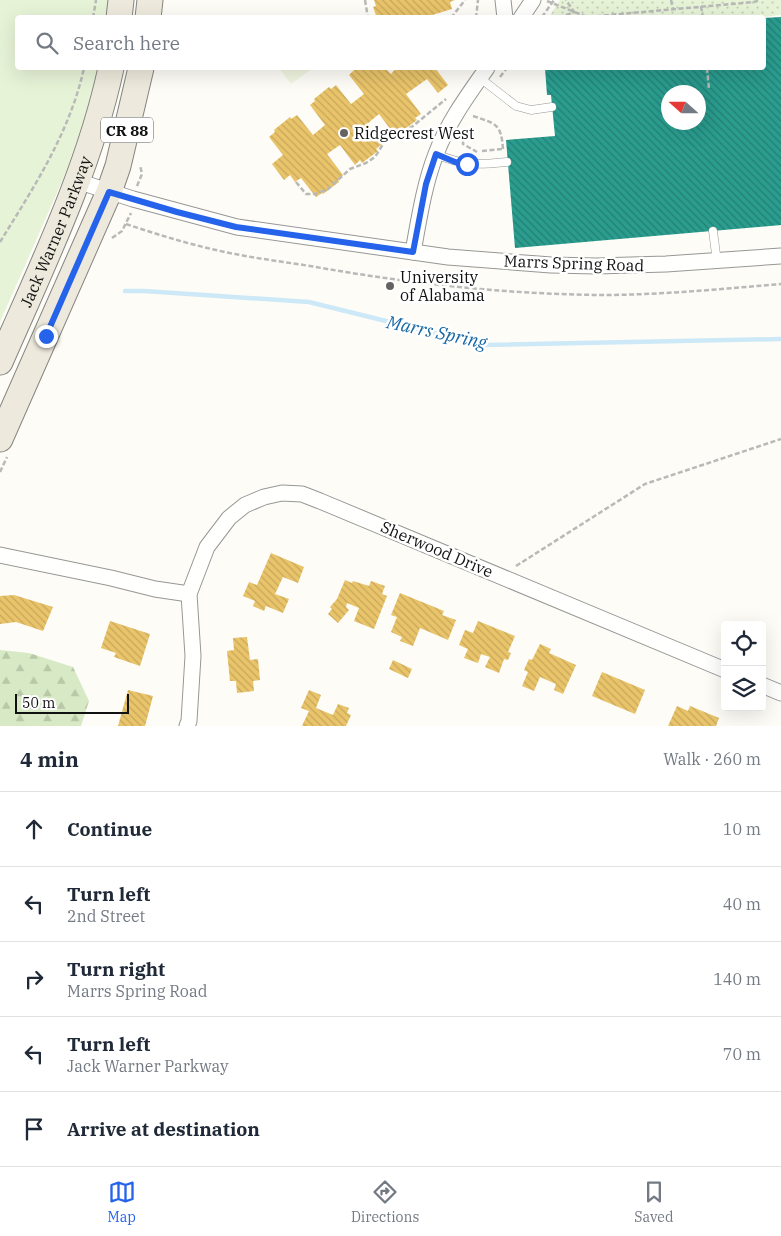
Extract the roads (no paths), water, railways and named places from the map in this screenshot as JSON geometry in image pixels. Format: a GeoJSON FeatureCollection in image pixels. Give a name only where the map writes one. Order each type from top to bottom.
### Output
{"type":"FeatureCollection","features":[{"type":"Feature","properties":{"kind":"main road"},"geometry":{"type":"LineString","coordinates":[[119,15],[121,0]]}},
{"type":"Feature","properties":{"kind":"main road"},"geometry":{"type":"LineString","coordinates":[[148,15],[150,0]]}},
{"type":"Feature","properties":{"kind":"main road","name":"Jack Warner Parkway"},"geometry":{"type":"LineString","coordinates":[[0,362],[66,210],[105,97],[112,70]]}},
{"type":"Feature","properties":{"kind":"main road","name":"Jack Warner Parkway"},"geometry":{"type":"LineString","coordinates":[[0,439],[109,192],[118,166],[140,70]]}},
{"type":"Feature","properties":{"kind":"street"},"geometry":{"type":"LineString","coordinates":[[503,0],[505,15]]}},
{"type":"Feature","properties":{"kind":"street"},"geometry":{"type":"LineString","coordinates":[[523,15],[533,0]]}},
{"type":"Feature","properties":{"kind":"street"},"geometry":{"type":"LineString","coordinates":[[413,252],[426,184],[436,154],[459,108],[483,73]]}},
{"type":"Feature","properties":{"kind":"street","name":"Marrs Spring Road"},"geometry":{"type":"LineString","coordinates":[[77,181],[177,212],[236,227],[448,257],[551,265],[624,266],[717,262],[781,256]]}},
{"type":"Feature","properties":{"kind":"street","name":"Sherwood Drive"},"geometry":{"type":"LineString","coordinates":[[192,724],[193,656],[189,594],[207,547],[229,518],[246,504],[282,492],[302,494],[320,501],[721,668]]}},
{"type":"Feature","properties":{"kind":"street"},"geometry":{"type":"LineString","coordinates":[[0,555],[155,589],[189,594]]}},
{"type":"Feature","properties":{"kind":"street"},"geometry":{"type":"LineString","coordinates":[[766,687],[781,693]]}},
{"type":"Feature","properties":{"kind":"lane"},"geometry":{"type":"LineString","coordinates":[[483,73],[492,89],[516,106],[523,109],[552,107]]}},
{"type":"Feature","properties":{"kind":"lane"},"geometry":{"type":"LineString","coordinates":[[436,154],[455,162],[467,164],[507,162]]}},
{"type":"Feature","properties":{"kind":"lane"},"geometry":{"type":"LineString","coordinates":[[713,230],[717,262]]}},
{"type":"Feature","properties":{"kind":"waterway","name":"Marrs Spring"},"geometry":{"type":"LineString","coordinates":[[125,291],[309,302],[483,345],[781,339]]}},
{"type":"Feature","properties":{"kind":"place","name":"Ridgecrest West"},"geometry":{"type":"Point","coordinates":[344,133]}},
{"type":"Feature","properties":{"kind":"place","name":"University of Alabama"},"geometry":{"type":"Point","coordinates":[390,286]}}]}
